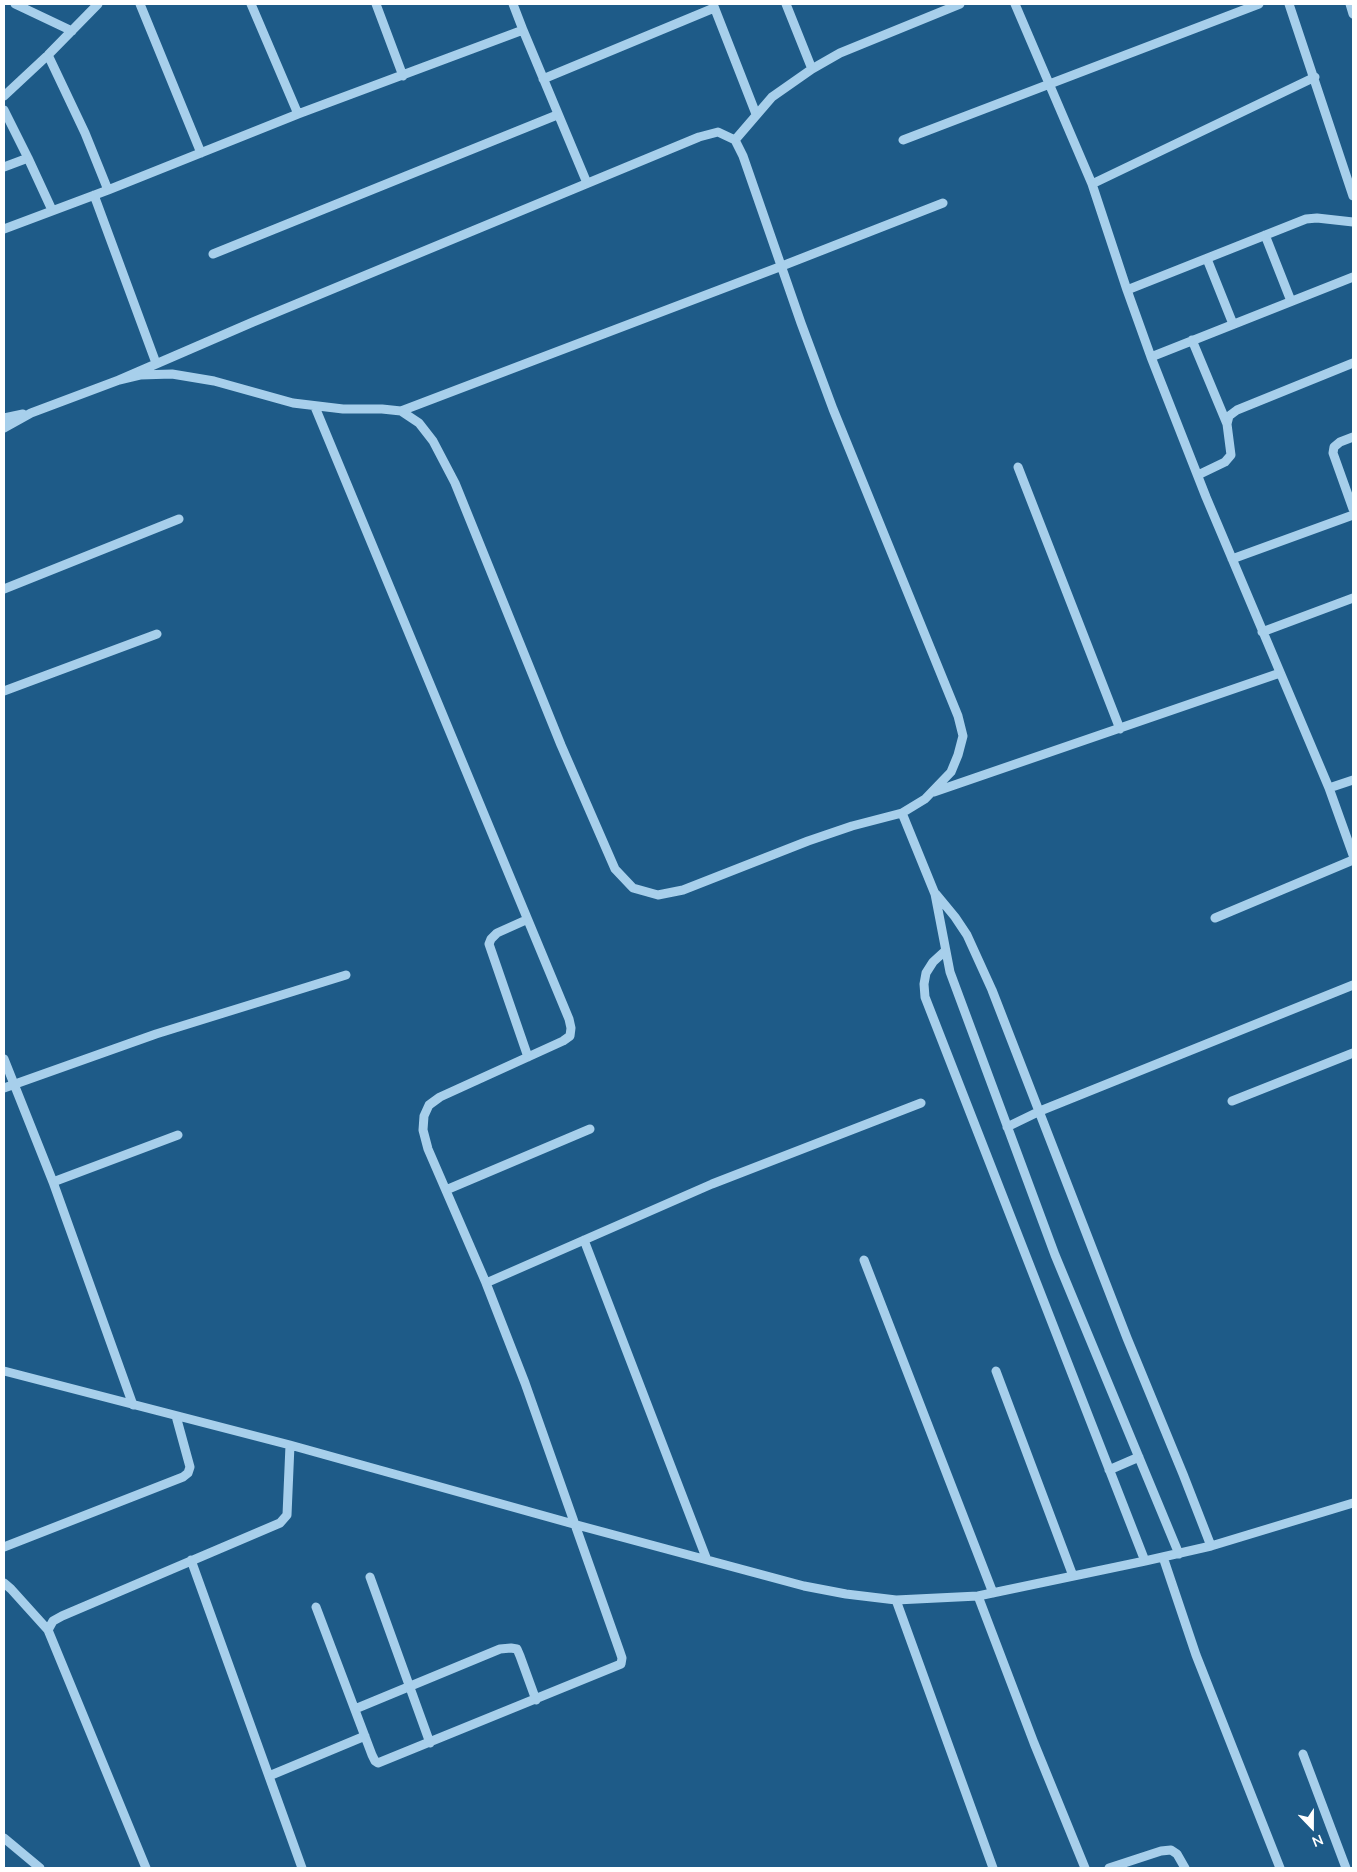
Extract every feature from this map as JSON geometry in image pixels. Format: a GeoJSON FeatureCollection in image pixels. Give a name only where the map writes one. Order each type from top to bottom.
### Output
{"type":"FeatureCollection","features":[{"type":"Feature","properties":{"kind":"street"},"geometry":{"type":"LineString","coordinates":[[15,4],[72,31]]}},
{"type":"Feature","properties":{"kind":"street"},"geometry":{"type":"LineString","coordinates":[[4,96],[48,56],[98,4]]}},
{"type":"Feature","properties":{"kind":"street"},"geometry":{"type":"LineString","coordinates":[[140,4],[201,153]]}},
{"type":"Feature","properties":{"kind":"street"},"geometry":{"type":"LineString","coordinates":[[251,4],[298,114]]}},
{"type":"Feature","properties":{"kind":"street"},"geometry":{"type":"LineString","coordinates":[[376,4],[403,76]]}},
{"type":"Feature","properties":{"kind":"street"},"geometry":{"type":"LineString","coordinates":[[513,4],[587,183]]}},
{"type":"Feature","properties":{"kind":"street"},"geometry":{"type":"LineString","coordinates":[[786,4],[812,68]]}},
{"type":"Feature","properties":{"kind":"street"},"geometry":{"type":"LineString","coordinates":[[734,140],[772,97],[812,68],[840,53],[960,4]]}},
{"type":"Feature","properties":{"kind":"street"},"geometry":{"type":"LineString","coordinates":[[1015,4],[1092,184],[1151,357],[1206,497],[1329,788],[1353,855]]}},
{"type":"Feature","properties":{"kind":"street"},"geometry":{"type":"LineString","coordinates":[[903,140],[1260,4]]}},
{"type":"Feature","properties":{"kind":"street"},"geometry":{"type":"LineString","coordinates":[[1289,4],[1353,196]]}},
{"type":"Feature","properties":{"kind":"street"},"geometry":{"type":"LineString","coordinates":[[1350,4],[1353,14]]}},
{"type":"Feature","properties":{"kind":"street"},"geometry":{"type":"LineString","coordinates":[[543,79],[713,6],[756,114]]}},
{"type":"Feature","properties":{"kind":"street"},"geometry":{"type":"LineString","coordinates":[[4,228],[108,190],[298,114],[523,30]]}},
{"type":"Feature","properties":{"kind":"street"},"geometry":{"type":"LineString","coordinates":[[48,56],[85,133],[108,190]]}},
{"type":"Feature","properties":{"kind":"street"},"geometry":{"type":"LineString","coordinates":[[1092,184],[1314,77]]}},
{"type":"Feature","properties":{"kind":"street"},"geometry":{"type":"LineString","coordinates":[[4,110],[52,210]]}},
{"type":"Feature","properties":{"kind":"street"},"geometry":{"type":"LineString","coordinates":[[213,254],[558,115]]}},
{"type":"Feature","properties":{"kind":"street"},"geometry":{"type":"LineString","coordinates":[[4,418],[30,413],[119,380],[587,183],[718,132],[734,140],[743,156],[833,409],[958,716],[963,736],[951,772],[925,800],[902,813],[852,826],[808,841],[683,890],[658,895],[633,888],[615,868],[561,744],[455,483],[433,441],[419,423],[402,411]]}},
{"type":"Feature","properties":{"kind":"street"},"geometry":{"type":"LineString","coordinates":[[4,167],[28,158]]}},
{"type":"Feature","properties":{"kind":"street"},"geometry":{"type":"LineString","coordinates":[[94,195],[156,363]]}},
{"type":"Feature","properties":{"kind":"street"},"geometry":{"type":"LineString","coordinates":[[119,380],[140,375],[172,374],[214,381],[293,404],[315,407],[402,411],[943,203]]}},
{"type":"Feature","properties":{"kind":"street"},"geometry":{"type":"LineString","coordinates":[[1127,290],[1306,219],[1317,218],[1353,222]]}},
{"type":"Feature","properties":{"kind":"street"},"geometry":{"type":"LineString","coordinates":[[1265,235],[1291,301]]}},
{"type":"Feature","properties":{"kind":"street"},"geometry":{"type":"LineString","coordinates":[[1207,259],[1233,324]]}},
{"type":"Feature","properties":{"kind":"street"},"geometry":{"type":"LineString","coordinates":[[1151,357],[1353,277]]}},
{"type":"Feature","properties":{"kind":"street"},"geometry":{"type":"LineString","coordinates":[[1192,340],[1227,424],[1231,455],[1225,462],[1198,474]]}},
{"type":"Feature","properties":{"kind":"street"},"geometry":{"type":"LineString","coordinates":[[1227,424],[1229,416],[1245,405],[1353,363]]}},
{"type":"Feature","properties":{"kind":"street"},"geometry":{"type":"LineString","coordinates":[[315,407],[526,920],[569,1019],[570,1036],[563,1041],[440,1097],[429,1105],[424,1116],[423,1130],[525,1383],[620,1652],[621,1664],[378,1763],[375,1761],[365,1736],[316,1607]]}},
{"type":"Feature","properties":{"kind":"street"},"geometry":{"type":"LineString","coordinates":[[4,428],[30,413]]}},
{"type":"Feature","properties":{"kind":"street"},"geometry":{"type":"LineString","coordinates":[[1353,437],[1340,442],[1334,447],[1333,454],[1353,509]]}},
{"type":"Feature","properties":{"kind":"street"},"geometry":{"type":"LineString","coordinates":[[1018,466],[1120,729]]}},
{"type":"Feature","properties":{"kind":"street"},"geometry":{"type":"LineString","coordinates":[[1232,559],[1353,515]]}},
{"type":"Feature","properties":{"kind":"street"},"geometry":{"type":"LineString","coordinates":[[4,589],[179,519]]}},
{"type":"Feature","properties":{"kind":"street"},"geometry":{"type":"LineString","coordinates":[[1262,632],[1353,598]]}},
{"type":"Feature","properties":{"kind":"street"},"geometry":{"type":"LineString","coordinates":[[4,690],[157,634]]}},
{"type":"Feature","properties":{"kind":"street"},"geometry":{"type":"LineString","coordinates":[[934,792],[1280,673]]}},
{"type":"Feature","properties":{"kind":"street"},"geometry":{"type":"LineString","coordinates":[[1329,788],[1353,780]]}},
{"type":"Feature","properties":{"kind":"street"},"geometry":{"type":"LineString","coordinates":[[902,813],[936,894],[950,972],[1006,1127],[1055,1255],[1178,1554]]}},
{"type":"Feature","properties":{"kind":"street"},"geometry":{"type":"LineString","coordinates":[[1215,918],[1353,860]]}},
{"type":"Feature","properties":{"kind":"street"},"geometry":{"type":"LineString","coordinates":[[936,894],[967,935],[996,999],[1126,1338],[1183,1474],[1210,1546]]}},
{"type":"Feature","properties":{"kind":"street"},"geometry":{"type":"LineString","coordinates":[[526,920],[497,933],[489,944],[528,1057]]}},
{"type":"Feature","properties":{"kind":"street"},"geometry":{"type":"LineString","coordinates":[[945,951],[933,962],[926,973],[924,984],[925,997],[1145,1561]]}},
{"type":"Feature","properties":{"kind":"street"},"geometry":{"type":"LineString","coordinates":[[4,1088],[156,1034],[346,975]]}},
{"type":"Feature","properties":{"kind":"street"},"geometry":{"type":"LineString","coordinates":[[1006,1127],[1040,1111],[1353,984]]}},
{"type":"Feature","properties":{"kind":"street"},"geometry":{"type":"LineString","coordinates":[[1232,1101],[1353,1053]]}},
{"type":"Feature","properties":{"kind":"street"},"geometry":{"type":"LineString","coordinates":[[4,1059],[53,1182],[133,1405]]}},
{"type":"Feature","properties":{"kind":"street"},"geometry":{"type":"LineString","coordinates":[[486,1283],[712,1184],[921,1104]]}},
{"type":"Feature","properties":{"kind":"street"},"geometry":{"type":"LineString","coordinates":[[446,1190],[590,1129]]}},
{"type":"Feature","properties":{"kind":"street"},"geometry":{"type":"LineString","coordinates":[[53,1182],[178,1135]]}},
{"type":"Feature","properties":{"kind":"street"},"geometry":{"type":"LineString","coordinates":[[584,1240],[707,1560]]}},
{"type":"Feature","properties":{"kind":"street"},"geometry":{"type":"LineString","coordinates":[[864,1260],[993,1593]]}},
{"type":"Feature","properties":{"kind":"street"},"geometry":{"type":"LineString","coordinates":[[4,1371],[290,1445],[804,1586],[846,1594],[896,1600],[978,1596],[993,1593],[1178,1554],[1353,1504]]}},
{"type":"Feature","properties":{"kind":"street"},"geometry":{"type":"LineString","coordinates":[[996,1371],[1073,1576]]}},
{"type":"Feature","properties":{"kind":"street"},"geometry":{"type":"LineString","coordinates":[[4,1547],[183,1478],[188,1473],[190,1467],[176,1416]]}},
{"type":"Feature","properties":{"kind":"street"},"geometry":{"type":"LineString","coordinates":[[48,1630],[53,1621],[62,1616],[280,1523],[287,1515],[290,1445]]}},
{"type":"Feature","properties":{"kind":"street"},"geometry":{"type":"LineString","coordinates":[[1110,1470],[1139,1457]]}},
{"type":"Feature","properties":{"kind":"street"},"geometry":{"type":"LineString","coordinates":[[1163,1557],[1196,1655],[1280,1868]]}},
{"type":"Feature","properties":{"kind":"street"},"geometry":{"type":"LineString","coordinates":[[191,1560],[302,1868]]}},
{"type":"Feature","properties":{"kind":"street"},"geometry":{"type":"LineString","coordinates":[[370,1577],[430,1743]]}},
{"type":"Feature","properties":{"kind":"street"},"geometry":{"type":"LineString","coordinates":[[4,1583],[11,1588],[48,1630],[146,1868]]}},
{"type":"Feature","properties":{"kind":"street"},"geometry":{"type":"LineString","coordinates":[[978,1596],[1034,1743],[1085,1868]]}},
{"type":"Feature","properties":{"kind":"street"},"geometry":{"type":"LineString","coordinates":[[896,1600],[993,1868]]}},
{"type":"Feature","properties":{"kind":"street"},"geometry":{"type":"LineString","coordinates":[[355,1710],[500,1649],[511,1648],[516,1649],[520,1656],[536,1700]]}},
{"type":"Feature","properties":{"kind":"street"},"geometry":{"type":"LineString","coordinates":[[269,1776],[365,1736]]}},
{"type":"Feature","properties":{"kind":"street"},"geometry":{"type":"LineString","coordinates":[[1303,1754],[1346,1868]]}},
{"type":"Feature","properties":{"kind":"street"},"geometry":{"type":"LineString","coordinates":[[4,1838],[40,1868]]}},
{"type":"Feature","properties":{"kind":"street"},"geometry":{"type":"LineString","coordinates":[[1109,1868],[1161,1850],[1171,1850],[1178,1854],[1185,1868]]}}]}
